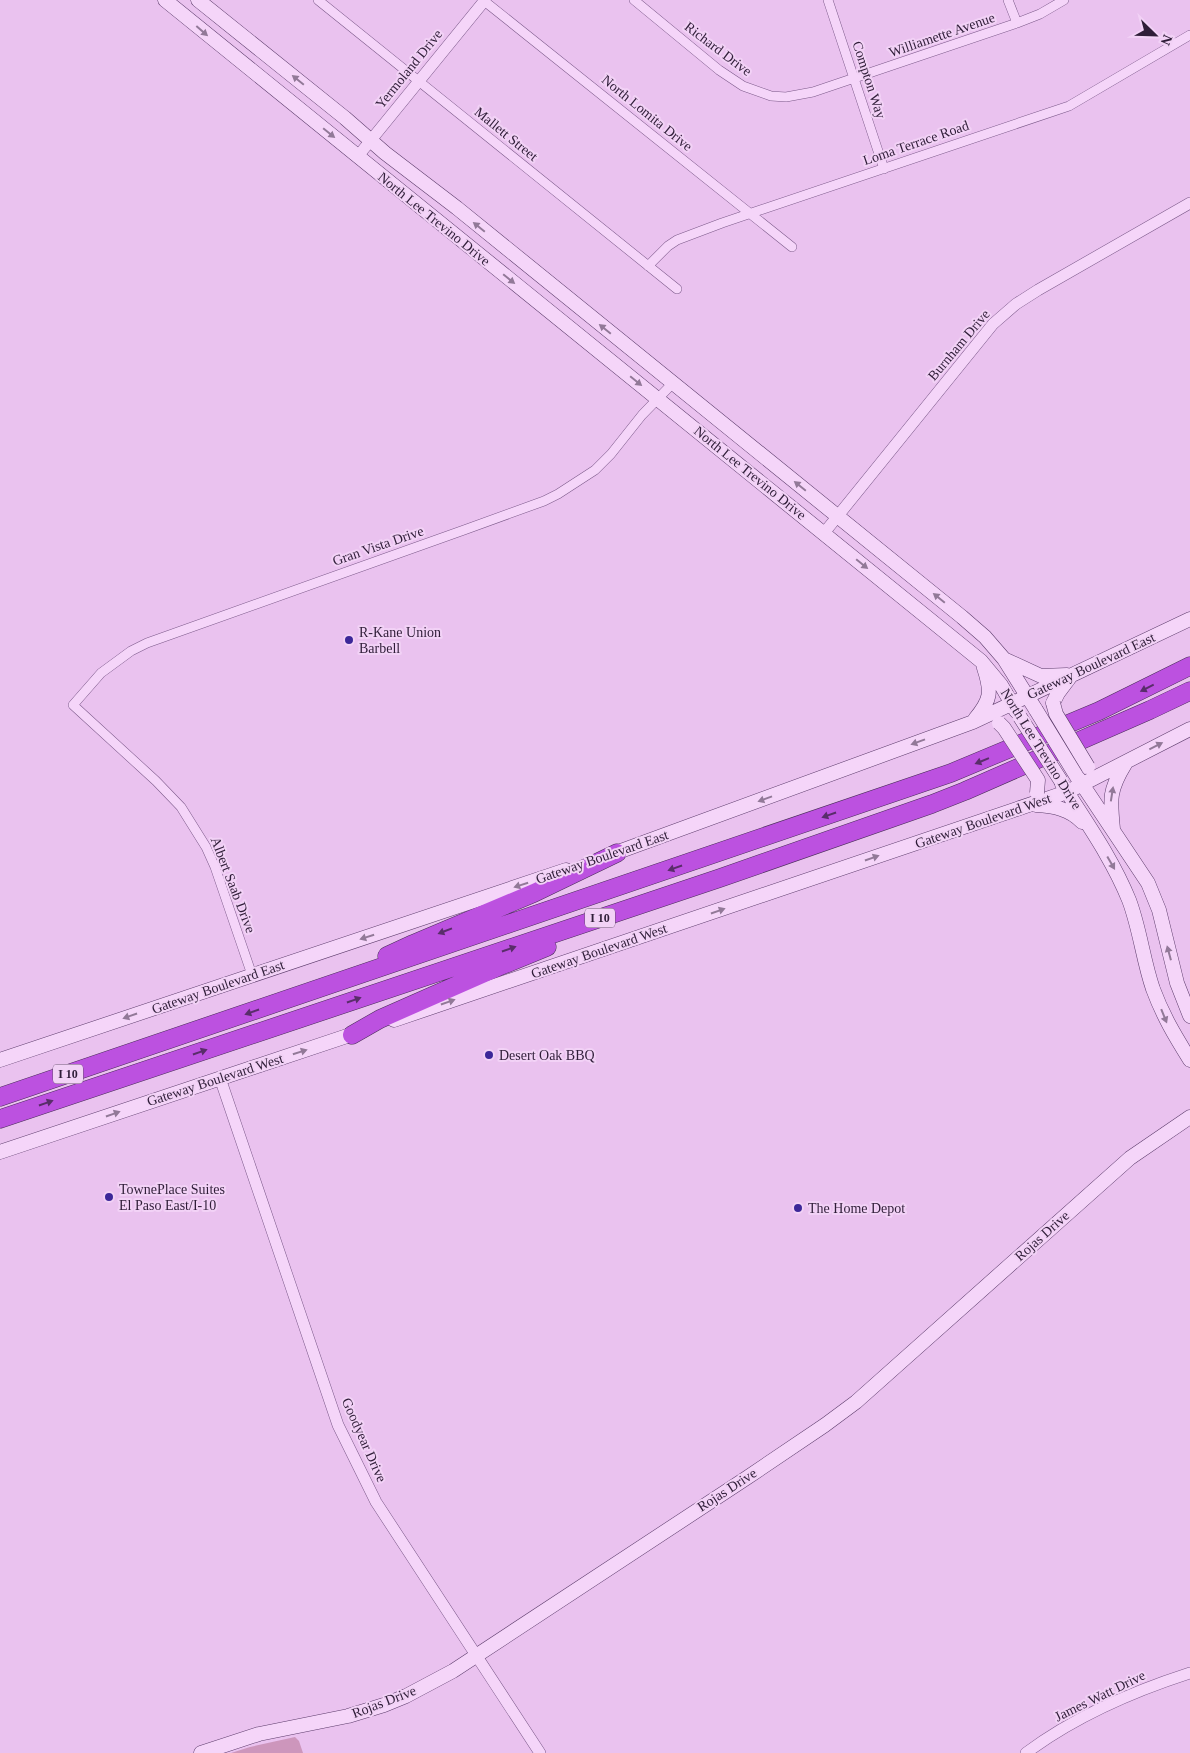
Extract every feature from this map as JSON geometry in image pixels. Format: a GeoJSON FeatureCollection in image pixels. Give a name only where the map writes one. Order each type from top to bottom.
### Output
{"type":"FeatureCollection","features":[{"type":"Feature","properties":{"kind":"highway","name":"I 10"},"geometry":{"type":"LineString","coordinates":[[0,1097],[952,773],[1099,711],[1190,666]]}},
{"type":"Feature","properties":{"kind":"highway","name":"I 10"},"geometry":{"type":"LineString","coordinates":[[0,1119],[720,878],[965,791],[1190,691]]}},
{"type":"Feature","properties":{"kind":"highway"},"geometry":{"type":"LineString","coordinates":[[348,980],[385,957],[534,893],[617,853]]}},
{"type":"Feature","properties":{"kind":"highway"},"geometry":{"type":"LineString","coordinates":[[352,1035],[380,1019],[498,967],[653,909],[720,878]]}},
{"type":"Feature","properties":{"kind":"main road","name":"North Lee Trevino Drive"},"geometry":{"type":"LineString","coordinates":[[165,0],[981,661],[1001,685],[1115,868],[1130,903],[1153,988],[1168,1026],[1190,1060]]}},
{"type":"Feature","properties":{"kind":"main road","name":"North Lee Trevino Drive"},"geometry":{"type":"LineString","coordinates":[[198,0],[345,118],[370,141],[838,516],[985,637],[1004,659],[1080,781],[1138,867],[1154,898],[1177,983],[1190,1016]]}},
{"type":"Feature","properties":{"kind":"main road","name":"Gateway Boulevard East"},"geometry":{"type":"LineString","coordinates":[[0,1060],[617,853],[973,722],[1190,619]]}},
{"type":"Feature","properties":{"kind":"main road"},"geometry":{"type":"LineString","coordinates":[[1004,659],[1041,676],[1072,675]]}},
{"type":"Feature","properties":{"kind":"main road"},"geometry":{"type":"LineString","coordinates":[[973,722],[983,709],[989,694],[989,685],[981,661]]}},
{"type":"Feature","properties":{"kind":"main road"},"geometry":{"type":"LineString","coordinates":[[1072,675],[1053,703],[1056,714],[1088,767],[1096,771],[1110,771]]}},
{"type":"Feature","properties":{"kind":"main road"},"geometry":{"type":"LineString","coordinates":[[973,722],[999,723],[1038,780],[1033,799],[1072,813],[1096,837]]}},
{"type":"Feature","properties":{"kind":"main road","name":"Gateway Boulevard West"},"geometry":{"type":"LineString","coordinates":[[0,1152],[352,1035],[1033,799],[1064,786],[1110,771],[1190,729]]}},
{"type":"Feature","properties":{"kind":"main road"},"geometry":{"type":"LineString","coordinates":[[1113,830],[1111,793],[1115,780],[1126,762]]}},
{"type":"Feature","properties":{"kind":"main road","name":"Rojas Drive"},"geometry":{"type":"LineString","coordinates":[[202,1753],[260,1734],[348,1716],[384,1705],[438,1680],[476,1656],[748,1477],[856,1402],[1130,1158],[1190,1117]]}},
{"type":"Feature","properties":{"kind":"street","name":"Mallett Street"},"geometry":{"type":"LineString","coordinates":[[318,0],[677,289]]}},
{"type":"Feature","properties":{"kind":"street","name":"Yermoland Drive"},"geometry":{"type":"LineString","coordinates":[[358,156],[484,0]]}},
{"type":"Feature","properties":{"kind":"street","name":"North Lomita Drive"},"geometry":{"type":"LineString","coordinates":[[484,0],[792,247]]}},
{"type":"Feature","properties":{"kind":"street","name":"Richard Drive"},"geometry":{"type":"LineString","coordinates":[[634,0],[719,70],[753,91],[771,96],[786,97],[812,92],[854,79]]}},
{"type":"Feature","properties":{"kind":"street","name":"Compton Way"},"geometry":{"type":"LineString","coordinates":[[828,0],[884,169]]}},
{"type":"Feature","properties":{"kind":"street"},"geometry":{"type":"LineString","coordinates":[[1008,0],[1017,23]]}},
{"type":"Feature","properties":{"kind":"street","name":"Williamette Avenue"},"geometry":{"type":"LineString","coordinates":[[854,79],[1017,23],[1040,14],[1064,0]]}},
{"type":"Feature","properties":{"kind":"street","name":"Loma Terrace Road"},"geometry":{"type":"LineString","coordinates":[[648,266],[668,246],[677,240],[1069,106],[1190,35]]}},
{"type":"Feature","properties":{"kind":"street","name":"Burnham Drive"},"geometry":{"type":"LineString","coordinates":[[824,533],[993,324],[1016,304],[1038,290],[1190,203]]}},
{"type":"Feature","properties":{"kind":"street","name":"Gran Vista Drive"},"geometry":{"type":"LineString","coordinates":[[73,705],[100,673],[130,651],[147,643],[544,501],[567,490],[612,454],[657,398],[673,383]]}},
{"type":"Feature","properties":{"kind":"street","name":"Albert Saab Drive"},"geometry":{"type":"LineString","coordinates":[[73,705],[156,781],[181,807],[206,847],[215,867],[252,975]]}},
{"type":"Feature","properties":{"kind":"street","name":"Goodyear Drive"},"geometry":{"type":"LineString","coordinates":[[220,1078],[338,1425],[376,1502],[540,1753]]}},
{"type":"Feature","properties":{"kind":"street","name":"James Watt Drive"},"geometry":{"type":"LineString","coordinates":[[1026,1753],[1093,1713],[1139,1692],[1190,1673]]}},
{"type":"Feature","properties":{"kind":"shaded area"},"geometry":{"type":"Polygon","coordinates":[[[295,1737],[299,1741],[303,1753],[231,1753],[250,1747],[295,1737]]]}},
{"type":"Feature","properties":{"kind":"place","name":"R-Kane Union Barbell"},"geometry":{"type":"Point","coordinates":[349,640]}},
{"type":"Feature","properties":{"kind":"place","name":"Desert Oak BBQ"},"geometry":{"type":"Point","coordinates":[489,1055]}},
{"type":"Feature","properties":{"kind":"place","name":"TownePlace Suites El Paso East/I-10"},"geometry":{"type":"Point","coordinates":[109,1197]}},
{"type":"Feature","properties":{"kind":"place","name":"The Home Depot"},"geometry":{"type":"Point","coordinates":[798,1208]}}]}
